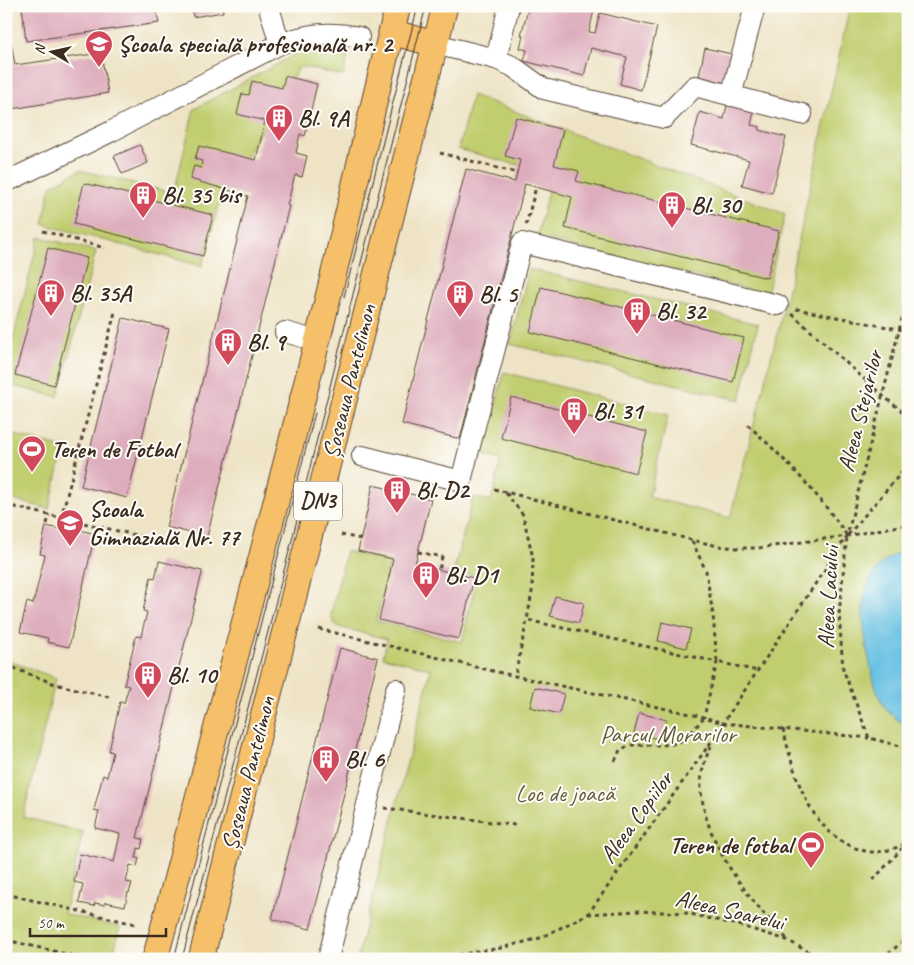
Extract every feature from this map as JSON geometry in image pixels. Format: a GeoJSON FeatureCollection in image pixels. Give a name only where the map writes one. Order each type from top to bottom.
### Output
{"type":"FeatureCollection","features":[{"type":"Feature","properties":{"kind":"main road","name":"Șoseaua Pantelimon"},"geometry":{"type":"LineString","coordinates":[[155,959],[262,556],[317,340],[398,6]]}},
{"type":"Feature","properties":{"kind":"main road","name":"Șoseaua Pantelimon"},"geometry":{"type":"LineString","coordinates":[[201,959],[445,6]]}},
{"type":"Feature","properties":{"kind":"main road"},"geometry":{"type":"LineString","coordinates":[[391,32],[435,44]]}},
{"type":"Feature","properties":{"kind":"street"},"geometry":{"type":"LineString","coordinates":[[271,6],[270,11],[280,44]]}},
{"type":"Feature","properties":{"kind":"street"},"geometry":{"type":"LineString","coordinates":[[496,59],[509,6]]}},
{"type":"Feature","properties":{"kind":"street"},"geometry":{"type":"LineString","coordinates":[[731,96],[755,6]]}},
{"type":"Feature","properties":{"kind":"street"},"geometry":{"type":"LineString","coordinates":[[8,186],[280,44],[298,37],[327,33],[340,33],[359,37]]}},
{"type":"Feature","properties":{"kind":"street"},"geometry":{"type":"LineString","coordinates":[[435,44],[496,59],[512,66],[544,88],[664,118],[695,86],[802,114]]}},
{"type":"Feature","properties":{"kind":"street"},"geometry":{"type":"LineString","coordinates":[[362,456],[461,481],[522,243],[781,306]]}},
{"type":"Feature","properties":{"kind":"street"},"geometry":{"type":"LineString","coordinates":[[285,332],[317,340]]}},
{"type":"Feature","properties":{"kind":"street"},"geometry":{"type":"LineString","coordinates":[[328,959],[396,688]]}},
{"type":"Feature","properties":{"kind":"path"},"geometry":{"type":"LineString","coordinates":[[440,153],[517,173]]}},
{"type":"Feature","properties":{"kind":"path"},"geometry":{"type":"LineString","coordinates":[[522,243],[536,187]]}},
{"type":"Feature","properties":{"kind":"path"},"geometry":{"type":"LineString","coordinates":[[42,231],[105,248]]}},
{"type":"Feature","properties":{"kind":"path","name":"Aleea Stejarilor"},"geometry":{"type":"LineString","coordinates":[[847,536],[908,295]]}},
{"type":"Feature","properties":{"kind":"path"},"geometry":{"type":"LineString","coordinates":[[781,306],[908,332]]}},
{"type":"Feature","properties":{"kind":"path"},"geometry":{"type":"LineString","coordinates":[[781,306],[908,416]]}},
{"type":"Feature","properties":{"kind":"path"},"geometry":{"type":"LineString","coordinates":[[61,518],[115,312]]}},
{"type":"Feature","properties":{"kind":"path"},"geometry":{"type":"LineString","coordinates":[[748,425],[802,478],[847,536]]}},
{"type":"Feature","properties":{"kind":"path","name":"Aleea Lacului"},"geometry":{"type":"LineString","coordinates":[[869,738],[843,669],[840,614],[847,536],[908,464]]}},
{"type":"Feature","properties":{"kind":"path"},"geometry":{"type":"LineString","coordinates":[[494,489],[692,540],[737,548],[758,548],[847,536],[908,524]]}},
{"type":"Feature","properties":{"kind":"path"},"geometry":{"type":"LineString","coordinates":[[505,492],[524,515],[532,558],[532,592],[515,676]]}},
{"type":"Feature","properties":{"kind":"path"},"geometry":{"type":"LineString","coordinates":[[6,505],[148,538]]}},
{"type":"Feature","properties":{"kind":"path"},"geometry":{"type":"LineString","coordinates":[[47,524],[49,515]]}},
{"type":"Feature","properties":{"kind":"path"},"geometry":{"type":"LineString","coordinates":[[342,535],[361,539]]}},
{"type":"Feature","properties":{"kind":"path","name":"Aleea Copiilor"},"geometry":{"type":"LineString","coordinates":[[411,959],[457,955],[501,948],[540,938],[588,914],[714,738],[847,536]]}},
{"type":"Feature","properties":{"kind":"path"},"geometry":{"type":"LineString","coordinates":[[615,761],[620,750],[631,745],[678,743],[692,733],[704,717],[717,662],[713,615],[706,571],[692,540]]}},
{"type":"Feature","properties":{"kind":"path"},"geometry":{"type":"LineString","coordinates":[[418,552],[442,557],[439,570]]}},
{"type":"Feature","properties":{"kind":"path"},"geometry":{"type":"LineString","coordinates":[[527,620],[758,671]]}},
{"type":"Feature","properties":{"kind":"path"},"geometry":{"type":"LineString","coordinates":[[319,629],[515,676],[704,717],[723,723],[869,738],[908,748]]}},
{"type":"Feature","properties":{"kind":"path"},"geometry":{"type":"LineString","coordinates":[[6,665],[55,684],[109,697]]}},
{"type":"Feature","properties":{"kind":"path"},"geometry":{"type":"LineString","coordinates":[[782,729],[804,796],[817,819],[827,830],[842,842],[866,852],[881,852],[908,843]]}},
{"type":"Feature","properties":{"kind":"path"},"geometry":{"type":"LineString","coordinates":[[714,738],[704,762],[701,788],[706,820],[723,857],[761,912],[787,940]]}},
{"type":"Feature","properties":{"kind":"path"},"geometry":{"type":"LineString","coordinates":[[366,806],[515,825]]}},
{"type":"Feature","properties":{"kind":"path"},"geometry":{"type":"LineString","coordinates":[[873,880],[908,843]]}},
{"type":"Feature","properties":{"kind":"path"},"geometry":{"type":"LineString","coordinates":[[6,894],[135,924]]}},
{"type":"Feature","properties":{"kind":"path","name":"Aleea Soarelui"},"geometry":{"type":"LineString","coordinates":[[588,914],[636,912],[686,913],[738,925],[787,940],[807,951],[830,959]]}},
{"type":"Feature","properties":{"kind":"path"},"geometry":{"type":"LineString","coordinates":[[882,959],[908,937]]}},
{"type":"Feature","properties":{"kind":"path"},"geometry":{"type":"LineString","coordinates":[[6,940],[88,959]]}},
{"type":"Feature","properties":{"kind":"green space","name":"Parcul Morarilor"},"geometry":{"type":"Polygon","coordinates":[[[850,6],[908,6],[908,959],[357,959],[431,669],[383,657],[387,639],[339,627],[333,622],[331,614],[346,551],[390,562],[376,621],[462,642],[477,576],[454,570],[473,497],[491,501],[501,460],[483,455],[504,372],[668,415],[649,497],[730,518],[784,307],[850,6]]]}},
{"type":"Feature","properties":{"kind":"green space"},"geometry":{"type":"Polygon","coordinates":[[[316,43],[350,49],[343,76],[300,66],[220,200],[202,266],[43,224],[51,186],[80,170],[174,193],[194,109],[316,43]]]}},
{"type":"Feature","properties":{"kind":"green space"},"geometry":{"type":"Polygon","coordinates":[[[472,95],[785,214],[767,294],[537,237],[552,174],[458,149],[472,95]]]}},
{"type":"Feature","properties":{"kind":"green space","name":"Bl. 35A"},"geometry":{"type":"Polygon","coordinates":[[[39,237],[96,251],[58,397],[6,384],[6,367],[39,237]]]}},
{"type":"Feature","properties":{"kind":"green space"},"geometry":{"type":"Polygon","coordinates":[[[529,269],[758,324],[740,400],[510,344],[529,269]]]}},
{"type":"Feature","properties":{"kind":"green space","name":"Teren de Fotbal"},"geometry":{"type":"Polygon","coordinates":[[[6,433],[64,448],[49,509],[6,498],[6,433]]]}},
{"type":"Feature","properties":{"kind":"green space"},"geometry":{"type":"Polygon","coordinates":[[[6,660],[56,678],[23,817],[83,832],[64,914],[120,927],[112,959],[6,959],[6,660]]]}},
{"type":"Feature","properties":{"kind":"water"},"geometry":{"type":"Polygon","coordinates":[[[899,552],[908,552],[908,726],[890,714],[879,696],[868,653],[863,617],[864,599],[871,579],[880,566],[899,552]]]}},
{"type":"Feature","properties":{"kind":"building"},"geometry":{"type":"Polygon","coordinates":[[[22,6],[155,6],[159,23],[26,41],[22,6]]]}},
{"type":"Feature","properties":{"kind":"building"},"geometry":{"type":"Polygon","coordinates":[[[192,6],[222,6],[223,12],[193,17],[192,6]]]}},
{"type":"Feature","properties":{"kind":"building"},"geometry":{"type":"Polygon","coordinates":[[[529,6],[595,6],[589,32],[595,33],[600,13],[657,27],[641,90],[620,84],[627,57],[591,48],[584,76],[524,61],[527,50],[520,48],[523,35],[521,35],[529,6]]]}},
{"type":"Feature","properties":{"kind":"building"},"geometry":{"type":"Polygon","coordinates":[[[6,19],[15,65],[101,53],[108,93],[6,110],[6,19]]]}},
{"type":"Feature","properties":{"kind":"building"},"geometry":{"type":"Polygon","coordinates":[[[705,48],[736,55],[729,84],[699,76],[705,48]]]}},
{"type":"Feature","properties":{"kind":"building","name":"Bl. 9"},"geometry":{"type":"Polygon","coordinates":[[[285,76],[317,84],[305,136],[300,134],[296,153],[307,156],[302,177],[295,175],[287,205],[289,206],[207,537],[166,527],[248,196],[190,179],[194,166],[201,168],[202,161],[195,159],[199,146],[256,160],[265,121],[237,114],[242,94],[249,95],[252,81],[282,88],[285,76]]]}},
{"type":"Feature","properties":{"kind":"building"},"geometry":{"type":"Polygon","coordinates":[[[727,105],[754,112],[751,125],[760,127],[759,130],[786,137],[772,193],[742,185],[749,160],[691,145],[700,112],[724,119],[727,105]]]}},
{"type":"Feature","properties":{"kind":"building"},"geometry":{"type":"Polygon","coordinates":[[[516,117],[563,130],[554,165],[579,171],[576,181],[779,231],[767,278],[565,228],[572,197],[525,184],[460,439],[402,424],[466,169],[515,182],[520,160],[505,156],[516,117]]]}},
{"type":"Feature","properties":{"kind":"building"},"geometry":{"type":"Polygon","coordinates":[[[140,145],[148,163],[122,174],[114,156],[140,145]]]}},
{"type":"Feature","properties":{"kind":"building","name":"Bl. 35 bis"},"geometry":{"type":"Polygon","coordinates":[[[84,183],[213,215],[203,256],[74,224],[84,183]]]}},
{"type":"Feature","properties":{"kind":"building","name":"Bl. 35A"},"geometry":{"type":"Polygon","coordinates":[[[48,248],[87,258],[54,385],[15,375],[48,248]]]}},
{"type":"Feature","properties":{"kind":"building","name":"Bl. 32"},"geometry":{"type":"Polygon","coordinates":[[[541,287],[744,338],[733,382],[530,332],[541,287]]]}},
{"type":"Feature","properties":{"kind":"building"},"geometry":{"type":"Polygon","coordinates":[[[123,318],[169,329],[127,498],[81,486],[123,318]]]}},
{"type":"Feature","properties":{"kind":"building","name":"Bl. 31"},"geometry":{"type":"Polygon","coordinates":[[[511,397],[647,432],[636,473],[501,438],[511,397]]]}},
{"type":"Feature","properties":{"kind":"building"},"geometry":{"type":"Polygon","coordinates":[[[373,485],[431,499],[415,564],[474,578],[459,639],[379,620],[393,559],[358,551],[373,485]]]}},
{"type":"Feature","properties":{"kind":"building"},"geometry":{"type":"Polygon","coordinates":[[[46,526],[76,533],[77,529],[95,534],[69,647],[47,642],[48,638],[20,632],[27,602],[33,604],[45,555],[40,554],[46,526]]]}},
{"type":"Feature","properties":{"kind":"building","name":"Bl. 10"},"geometry":{"type":"Polygon","coordinates":[[[159,561],[202,571],[202,573],[137,838],[143,839],[141,849],[138,848],[136,858],[139,858],[137,867],[130,865],[126,882],[132,883],[125,906],[105,902],[105,905],[95,903],[94,906],[79,903],[83,884],[74,882],[80,854],[114,862],[120,834],[95,828],[99,811],[94,810],[103,775],[107,777],[113,752],[109,751],[120,702],[124,703],[129,686],[124,685],[136,636],[141,637],[147,612],[143,611],[151,577],[155,578],[159,561]]]}},
{"type":"Feature","properties":{"kind":"building"},"geometry":{"type":"Polygon","coordinates":[[[555,596],[584,603],[579,623],[550,616],[555,596]]]}},
{"type":"Feature","properties":{"kind":"building"},"geometry":{"type":"Polygon","coordinates":[[[662,622],[691,629],[686,648],[658,641],[662,622]]]}},
{"type":"Feature","properties":{"kind":"building","name":"Bl. 6"},"geometry":{"type":"Polygon","coordinates":[[[340,648],[378,658],[310,929],[272,919],[340,648]]]}},
{"type":"Feature","properties":{"kind":"building"},"geometry":{"type":"Polygon","coordinates":[[[535,687],[564,694],[559,714],[530,707],[535,687]]]}},
{"type":"Feature","properties":{"kind":"building"},"geometry":{"type":"Polygon","coordinates":[[[639,713],[667,720],[662,740],[634,733],[639,713]]]}},
{"type":"Feature","properties":{"kind":"tram line"},"geometry":{"type":"LineString","coordinates":[[344,297],[418,6]]}},
{"type":"Feature","properties":{"kind":"tram line"},"geometry":{"type":"LineString","coordinates":[[182,959],[291,544],[426,6]]}},
{"type":"Feature","properties":{"kind":"tram line"},"geometry":{"type":"LineString","coordinates":[[174,959],[315,413]]}},
{"type":"Feature","properties":{"kind":"place","name":"Şcoala specială profesională nr. 2"},"geometry":{"type":"Point","coordinates":[99,68]}},
{"type":"Feature","properties":{"kind":"place","name":"Bl. 9A"},"geometry":{"type":"Point","coordinates":[279,142]}},
{"type":"Feature","properties":{"kind":"place","name":"Bl. 35 bis"},"geometry":{"type":"Point","coordinates":[143,219]}},
{"type":"Feature","properties":{"kind":"place","name":"Bl. 30"},"geometry":{"type":"Point","coordinates":[672,229]}},
{"type":"Feature","properties":{"kind":"place","name":"Bl. 35A"},"geometry":{"type":"Point","coordinates":[51,317]}},
{"type":"Feature","properties":{"kind":"place","name":"Bl. 5"},"geometry":{"type":"Point","coordinates":[460,318]}},
{"type":"Feature","properties":{"kind":"place","name":"Bl. 32"},"geometry":{"type":"Point","coordinates":[637,335]}},
{"type":"Feature","properties":{"kind":"place","name":"Bl. 9"},"geometry":{"type":"Point","coordinates":[228,366]}},
{"type":"Feature","properties":{"kind":"place","name":"Bl. 31"},"geometry":{"type":"Point","coordinates":[574,435]}},
{"type":"Feature","properties":{"kind":"place","name":"Teren de Fotbal"},"geometry":{"type":"Point","coordinates":[32,473]}},
{"type":"Feature","properties":{"kind":"place","name":"Bl. D2"},"geometry":{"type":"Point","coordinates":[397,514]}},
{"type":"Feature","properties":{"kind":"place","name":"Școala Gimnazială Nr. 77"},"geometry":{"type":"Point","coordinates":[70,547]}},
{"type":"Feature","properties":{"kind":"place","name":"Bl. D1"},"geometry":{"type":"Point","coordinates":[426,599]}},
{"type":"Feature","properties":{"kind":"place","name":"Bl. 10"},"geometry":{"type":"Point","coordinates":[148,699]}},
{"type":"Feature","properties":{"kind":"place","name":"Bl. 6"},"geometry":{"type":"Point","coordinates":[326,783]}},
{"type":"Feature","properties":{"kind":"place","name":"Teren de fotbal"},"geometry":{"type":"Point","coordinates":[811,869]}},
{"type":"Feature","properties":{"kind":"park label","name":"Loc de joacă"},"geometry":{"type":"Point","coordinates":[565,793]}}]}
